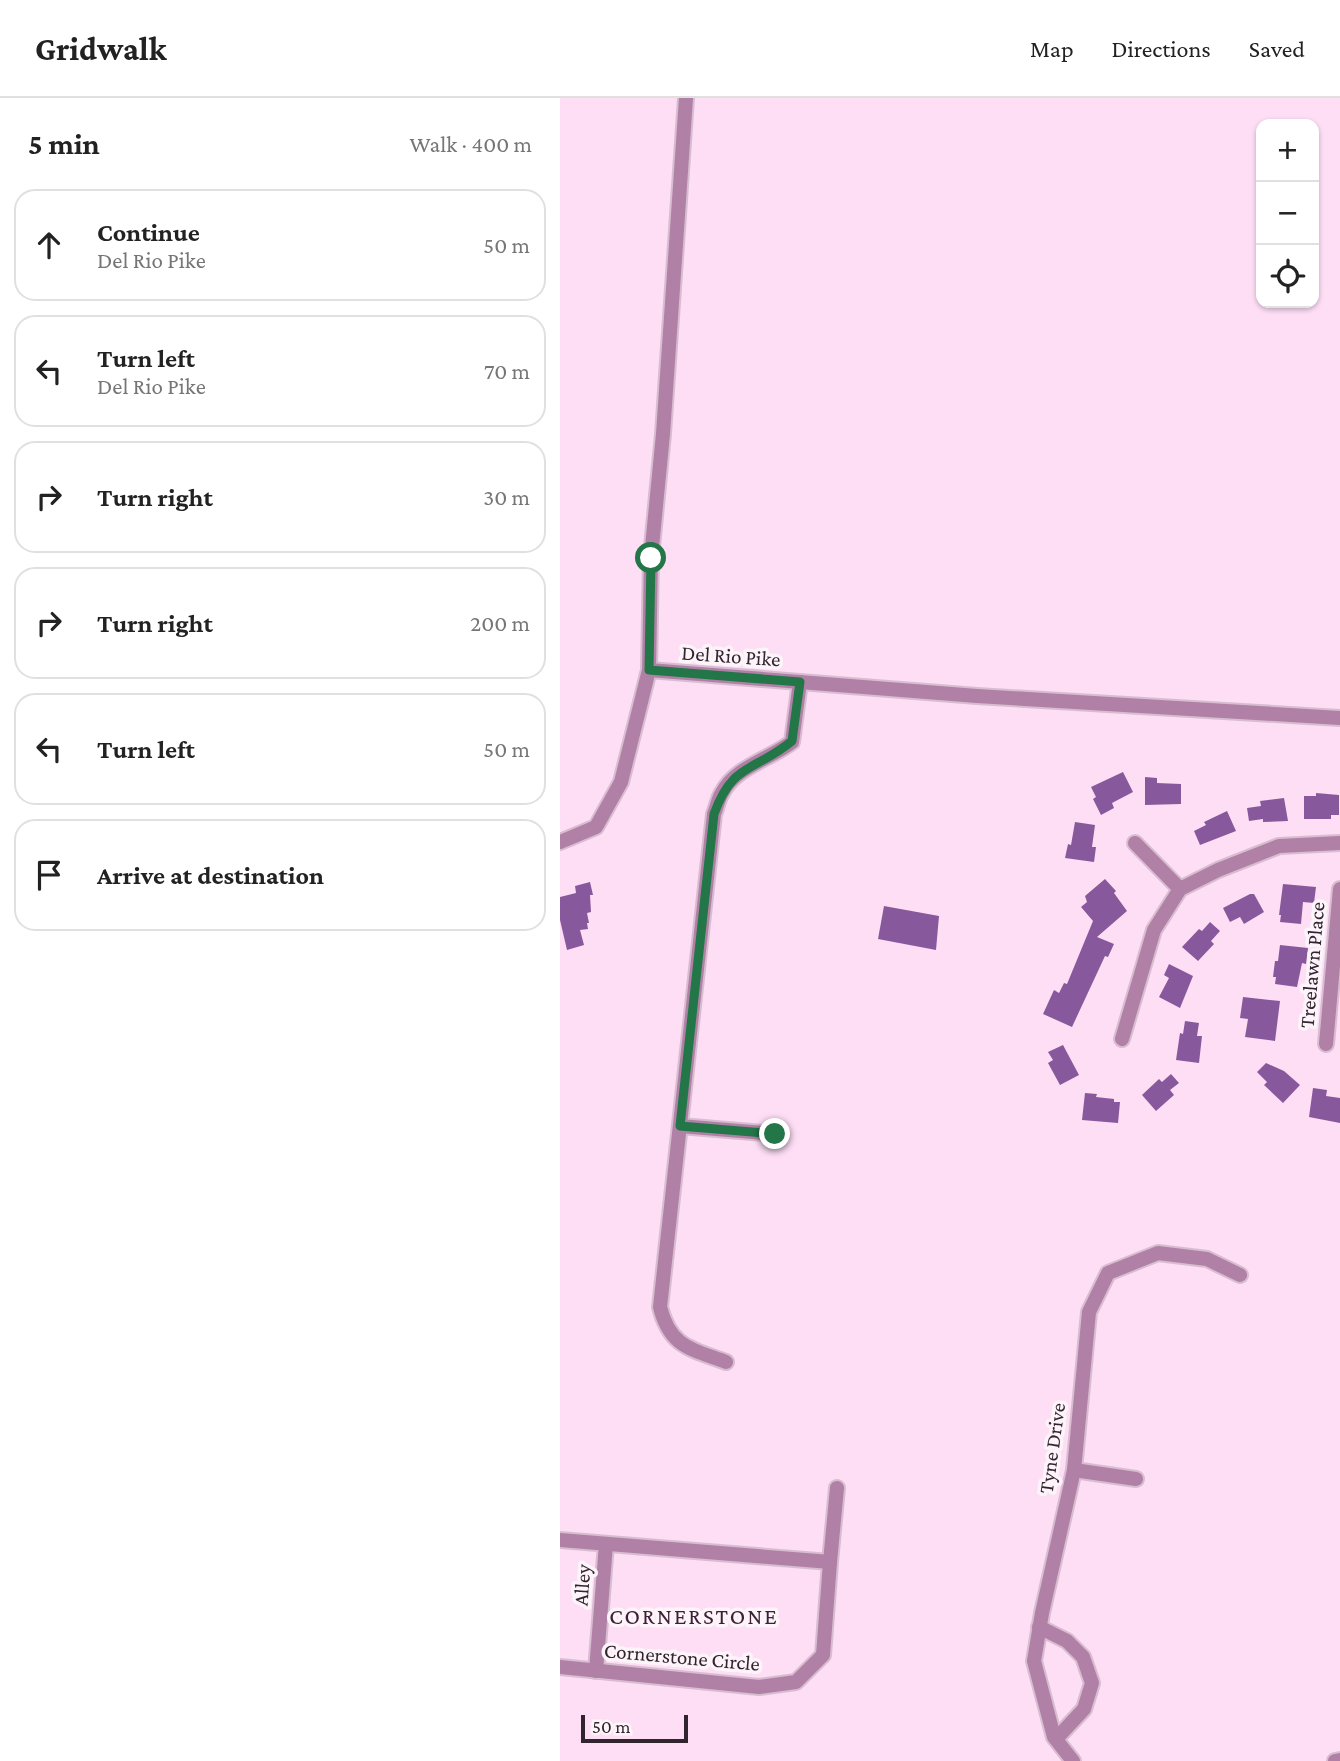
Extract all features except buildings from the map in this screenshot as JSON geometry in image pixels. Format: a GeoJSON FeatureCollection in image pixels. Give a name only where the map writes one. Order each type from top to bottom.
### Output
{"type":"FeatureCollection","features":[{"type":"Feature","properties":{"kind":"street","name":"Del Rio Pike"},"geometry":{"type":"LineString","coordinates":[[686,98],[663,434],[651,558],[649,670],[978,696],[1340,718]]}},
{"type":"Feature","properties":{"kind":"street"},"geometry":{"type":"LineString","coordinates":[[560,842],[596,827],[621,782],[649,670]]}},
{"type":"Feature","properties":{"kind":"street"},"geometry":{"type":"LineString","coordinates":[[726,1362],[681,1345],[664,1326],[660,1307],[714,814],[722,792],[737,774],[778,753],[792,741],[800,682]]}},
{"type":"Feature","properties":{"kind":"street"},"geometry":{"type":"LineString","coordinates":[[1135,843],[1180,889]]}},
{"type":"Feature","properties":{"kind":"street"},"geometry":{"type":"LineString","coordinates":[[1122,1039],[1154,930],[1180,889],[1217,870],[1279,846],[1340,843]]}},
{"type":"Feature","properties":{"kind":"street","name":"Treelawn Place"},"geometry":{"type":"LineString","coordinates":[[1326,1044],[1340,889]]}},
{"type":"Feature","properties":{"kind":"street"},"geometry":{"type":"LineString","coordinates":[[680,1126],[775,1134]]}},
{"type":"Feature","properties":{"kind":"street","name":"Tyne Drive"},"geometry":{"type":"LineString","coordinates":[[1073,1761],[1056,1739],[1034,1661],[1074,1470],[1090,1312],[1108,1273],[1158,1253],[1207,1259],[1240,1275]]}},
{"type":"Feature","properties":{"kind":"street"},"geometry":{"type":"LineString","coordinates":[[1074,1470],[1136,1479]]}},
{"type":"Feature","properties":{"kind":"street","name":"Cornerstone Circle"},"geometry":{"type":"LineString","coordinates":[[560,1668],[759,1687],[796,1682],[823,1655],[837,1488]]}},
{"type":"Feature","properties":{"kind":"street"},"geometry":{"type":"LineString","coordinates":[[560,1540],[830,1562]]}},
{"type":"Feature","properties":{"kind":"street","name":"Alley"},"geometry":{"type":"LineString","coordinates":[[596,1671],[606,1544]]}},
{"type":"Feature","properties":{"kind":"street"},"geometry":{"type":"LineString","coordinates":[[1039,1627],[1067,1641],[1083,1657],[1092,1683],[1084,1709],[1056,1739]]}},
{"type":"Feature","properties":{"kind":"district","name":"CORNERSTONE"},"geometry":{"type":"Point","coordinates":[694,1616]}},
{"type":"Feature","properties":{"kind":"route"},"geometry":{"type":"LineString","coordinates":[[651,558],[649,670],[800,682],[792,741],[778,753],[737,774],[722,792],[714,814],[680,1126],[775,1134]]}}]}
